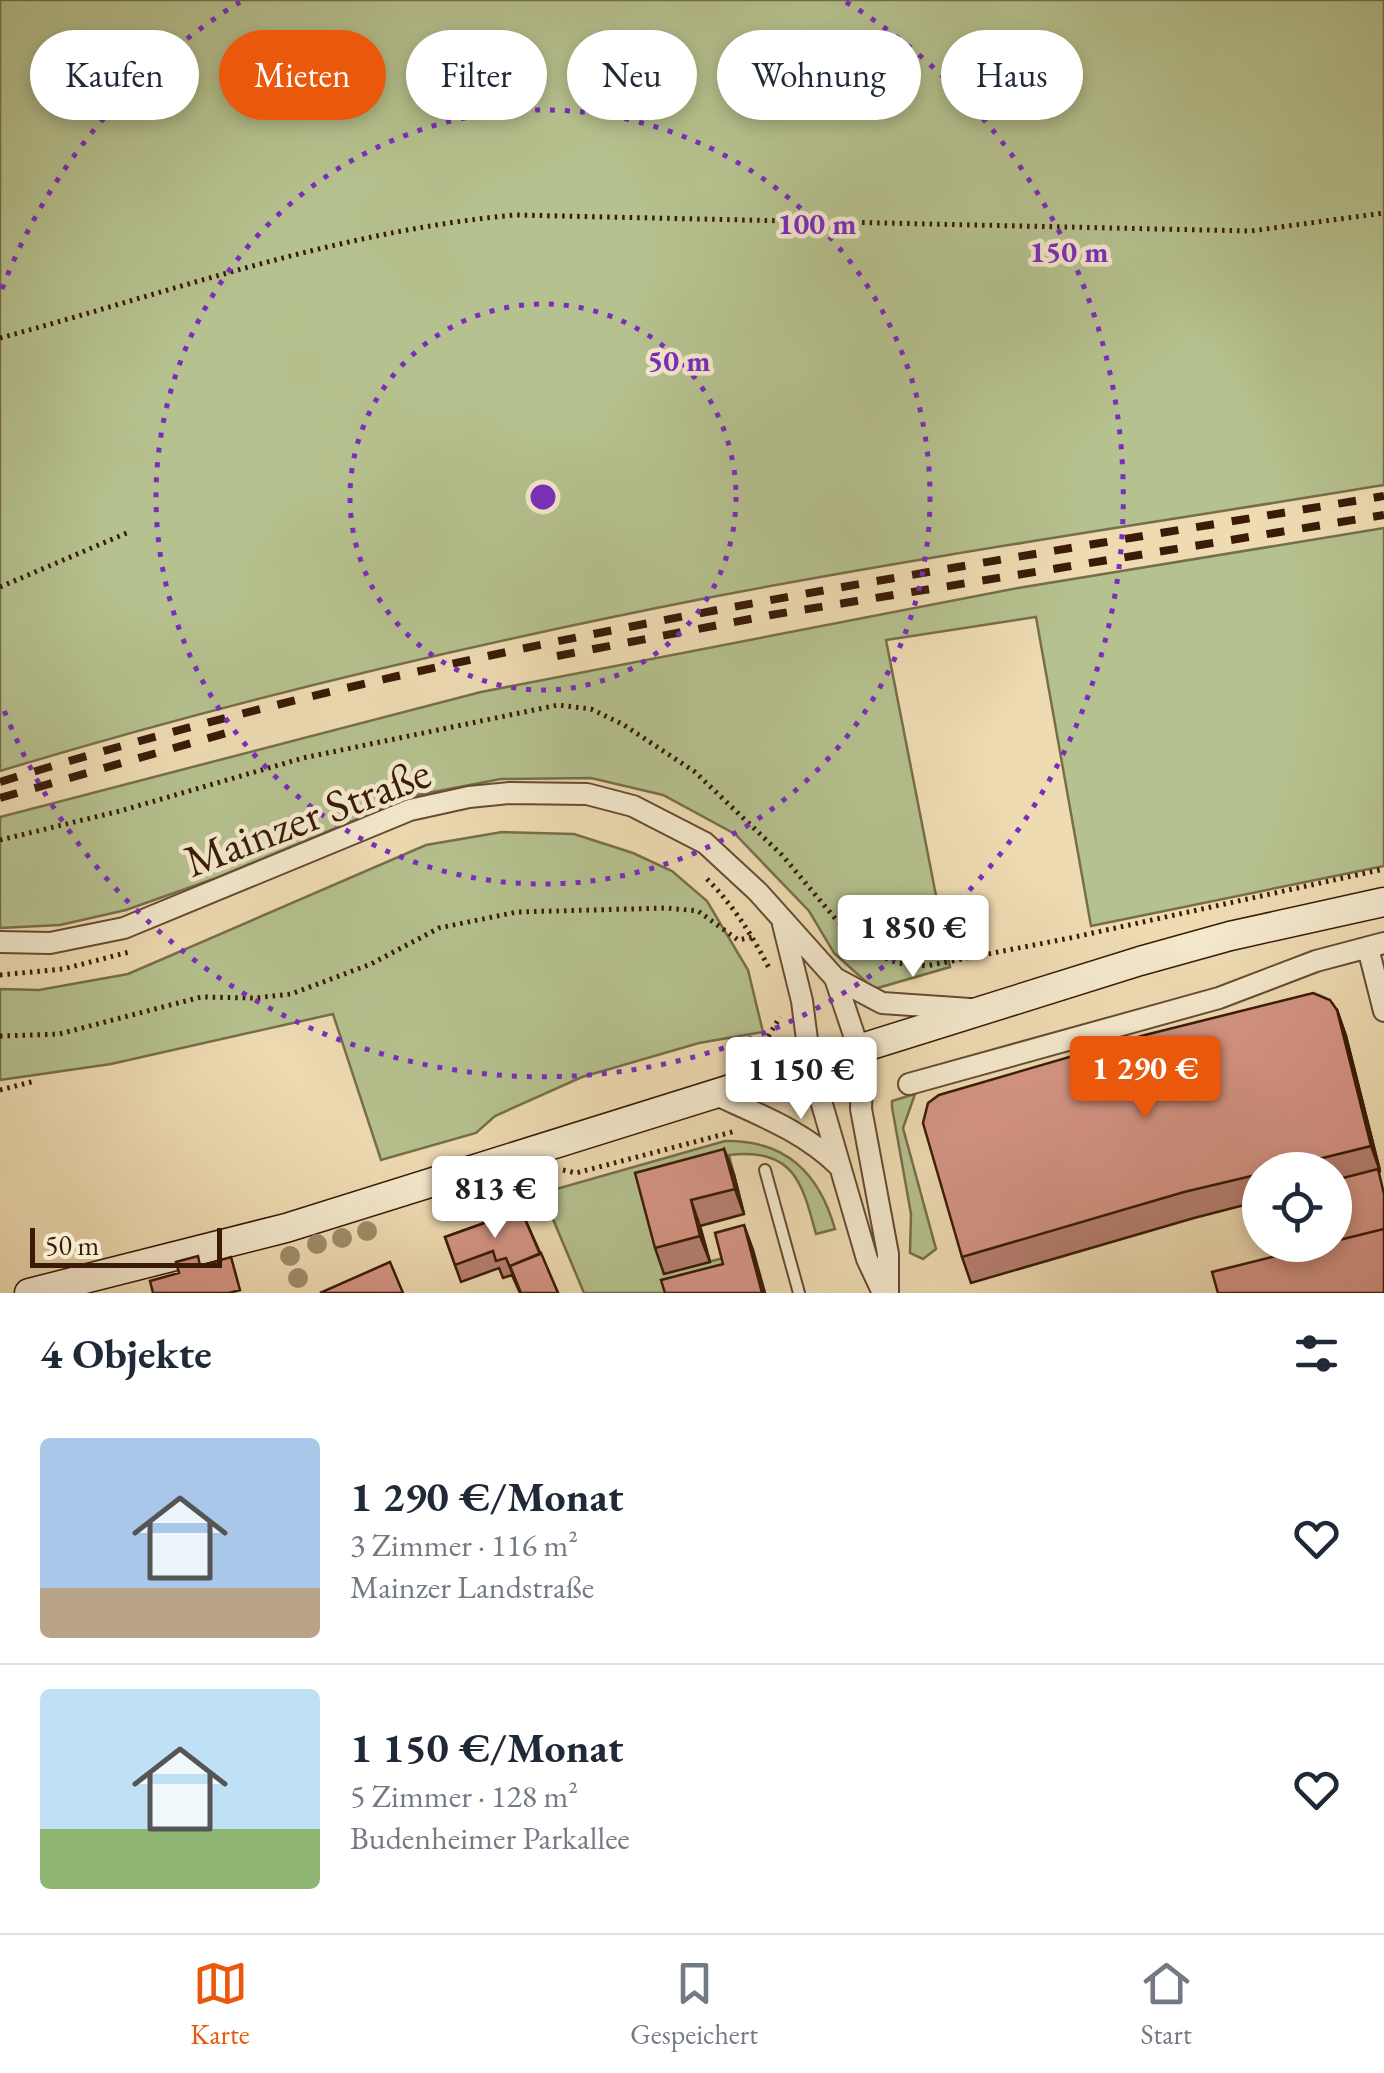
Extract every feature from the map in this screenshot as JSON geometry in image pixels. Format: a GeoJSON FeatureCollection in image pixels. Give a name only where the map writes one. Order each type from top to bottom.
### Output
{"type":"FeatureCollection","features":[{"type":"Feature","properties":{"kind":"main road"},"geometry":{"type":"LineString","coordinates":[[29,1293],[286,1228],[810,1062],[1230,936],[1384,902]]}},
{"type":"Feature","properties":{"kind":"street","name":"Mainzer Straße"},"geometry":{"type":"LineString","coordinates":[[0,942],[50,943],[124,928],[410,810],[510,793],[586,794],[634,806],[705,843],[734,868],[835,978]]}},
{"type":"Feature","properties":{"kind":"street"},"geometry":{"type":"LineString","coordinates":[[783,924],[802,1000],[810,1062],[867,1258],[886,1293]]}},
{"type":"Feature","properties":{"kind":"street"},"geometry":{"type":"LineString","coordinates":[[910,1084],[1219,998],[1316,961],[1376,945],[1384,1012]]}},
{"type":"Feature","properties":{"kind":"street"},"geometry":{"type":"LineString","coordinates":[[835,978],[882,1003],[982,1010]]}},
{"type":"Feature","properties":{"kind":"street"},"geometry":{"type":"LineString","coordinates":[[835,978],[858,1048],[861,1108],[888,1254],[886,1293]]}},
{"type":"Feature","properties":{"kind":"street"},"geometry":{"type":"LineString","coordinates":[[712,1093],[786,1126],[818,1146],[840,1168]]}},
{"type":"Feature","properties":{"kind":"lane"},"geometry":{"type":"LineString","coordinates":[[765,1170],[799,1293]]}},
{"type":"Feature","properties":{"kind":"path"},"geometry":{"type":"LineString","coordinates":[[0,338],[350,239],[497,216],[1251,231],[1384,213]]}},
{"type":"Feature","properties":{"kind":"path"},"geometry":{"type":"LineString","coordinates":[[0,587],[129,532]]}},
{"type":"Feature","properties":{"kind":"path"},"geometry":{"type":"LineString","coordinates":[[700,873],[724,896],[753,937],[774,978]]}},
{"type":"Feature","properties":{"kind":"path"},"geometry":{"type":"LineString","coordinates":[[0,1036],[59,1034],[202,997],[291,994],[371,964],[438,928],[518,912],[637,908],[698,911],[738,940],[783,924]]}},
{"type":"Feature","properties":{"kind":"path"},"geometry":{"type":"LineString","coordinates":[[0,975],[63,969],[138,948]]}},
{"type":"Feature","properties":{"kind":"path"},"geometry":{"type":"LineString","coordinates":[[771,1052],[768,1037],[782,1014]]}},
{"type":"Feature","properties":{"kind":"path"},"geometry":{"type":"LineString","coordinates":[[0,1090],[36,1081]]}},
{"type":"Feature","properties":{"kind":"path"},"geometry":{"type":"LineString","coordinates":[[556,1168],[576,1172],[728,1130],[740,1131]]}},
{"type":"Feature","properties":{"kind":"green space"},"geometry":{"type":"Polygon","coordinates":[[[0,0],[1384,0],[1384,485],[880,567],[622,615],[265,697],[0,771],[0,0]]]}},
{"type":"Feature","properties":{"kind":"green space"},"geometry":{"type":"Polygon","coordinates":[[[1384,528],[1384,866],[1091,926],[1036,617],[886,640],[950,967],[874,989],[834,953],[809,911],[735,834],[663,795],[591,778],[501,779],[412,796],[219,877],[126,910],[60,925],[0,928],[0,817],[481,692],[1018,588],[1384,528]]]}},
{"type":"Feature","properties":{"kind":"green space"},"geometry":{"type":"Polygon","coordinates":[[[502,832],[574,834],[633,853],[672,871],[707,901],[748,970],[763,1032],[699,1043],[582,1077],[495,1116],[476,1133],[381,1160],[333,1014],[111,1064],[0,1080],[0,989],[39,990],[128,974],[426,845],[502,832]]]}},
{"type":"Feature","properties":{"kind":"green space"},"geometry":{"type":"Polygon","coordinates":[[[915,1094],[903,1128],[936,1249],[923,1259],[910,1253],[911,1214],[892,1107],[892,1101],[915,1094]]]}},
{"type":"Feature","properties":{"kind":"green space"},"geometry":{"type":"Polygon","coordinates":[[[725,1141],[766,1146],[797,1164],[820,1191],[835,1229],[816,1234],[799,1184],[781,1163],[751,1154],[729,1155],[734,1175],[645,1198],[664,1273],[724,1258],[719,1293],[584,1293],[542,1193],[725,1141]]]}},
{"type":"Feature","properties":{"kind":"building"},"geometry":{"type":"Polygon","coordinates":[[[1313,993],[1330,1000],[1337,1010],[1371,1146],[1347,1152],[1242,1152],[1242,1178],[962,1257],[923,1123],[928,1103],[939,1095],[1145,1035],[1313,993]]]}},
{"type":"Feature","properties":{"kind":"building"},"geometry":{"type":"Polygon","coordinates":[[[724,1149],[735,1189],[691,1200],[700,1236],[655,1248],[635,1173],[724,1149]]]}},
{"type":"Feature","properties":{"kind":"building"},"geometry":{"type":"Polygon","coordinates":[[[1378,1169],[1384,1194],[1384,1229],[1352,1237],[1352,1176],[1378,1169]]]}},
{"type":"Feature","properties":{"kind":"building"},"geometry":{"type":"Polygon","coordinates":[[[521,1210],[540,1254],[510,1266],[513,1275],[506,1258],[496,1261],[493,1251],[455,1265],[445,1237],[521,1210]]]}},
{"type":"Feature","properties":{"kind":"building"},"geometry":{"type":"Polygon","coordinates":[[[744,1225],[762,1293],[665,1293],[661,1280],[723,1264],[715,1233],[744,1225]]]}},
{"type":"Feature","properties":{"kind":"building"},"geometry":{"type":"Polygon","coordinates":[[[1384,1229],[1384,1293],[1218,1293],[1212,1272],[1252,1262],[1352,1262],[1352,1237],[1384,1229]]]}},
{"type":"Feature","properties":{"kind":"building"},"geometry":{"type":"Polygon","coordinates":[[[541,1253],[558,1293],[521,1293],[510,1266],[541,1253]]]}},
{"type":"Feature","properties":{"kind":"building"},"geometry":{"type":"Polygon","coordinates":[[[198,1256],[200,1266],[231,1257],[240,1290],[153,1293],[150,1281],[179,1273],[176,1262],[198,1256]]]}},
{"type":"Feature","properties":{"kind":"building"},"geometry":{"type":"Polygon","coordinates":[[[390,1262],[403,1293],[320,1293],[390,1262]]]}},
{"type":"Feature","properties":{"kind":"railway"},"geometry":{"type":"LineString","coordinates":[[0,782],[341,689],[513,651],[861,584],[1384,496]]}},
{"type":"Feature","properties":{"kind":"railway"},"geometry":{"type":"LineString","coordinates":[[557,656],[771,615],[1384,515]]}},
{"type":"Feature","properties":{"kind":"railway"},"geometry":{"type":"LineString","coordinates":[[0,798],[240,729]]}}]}
